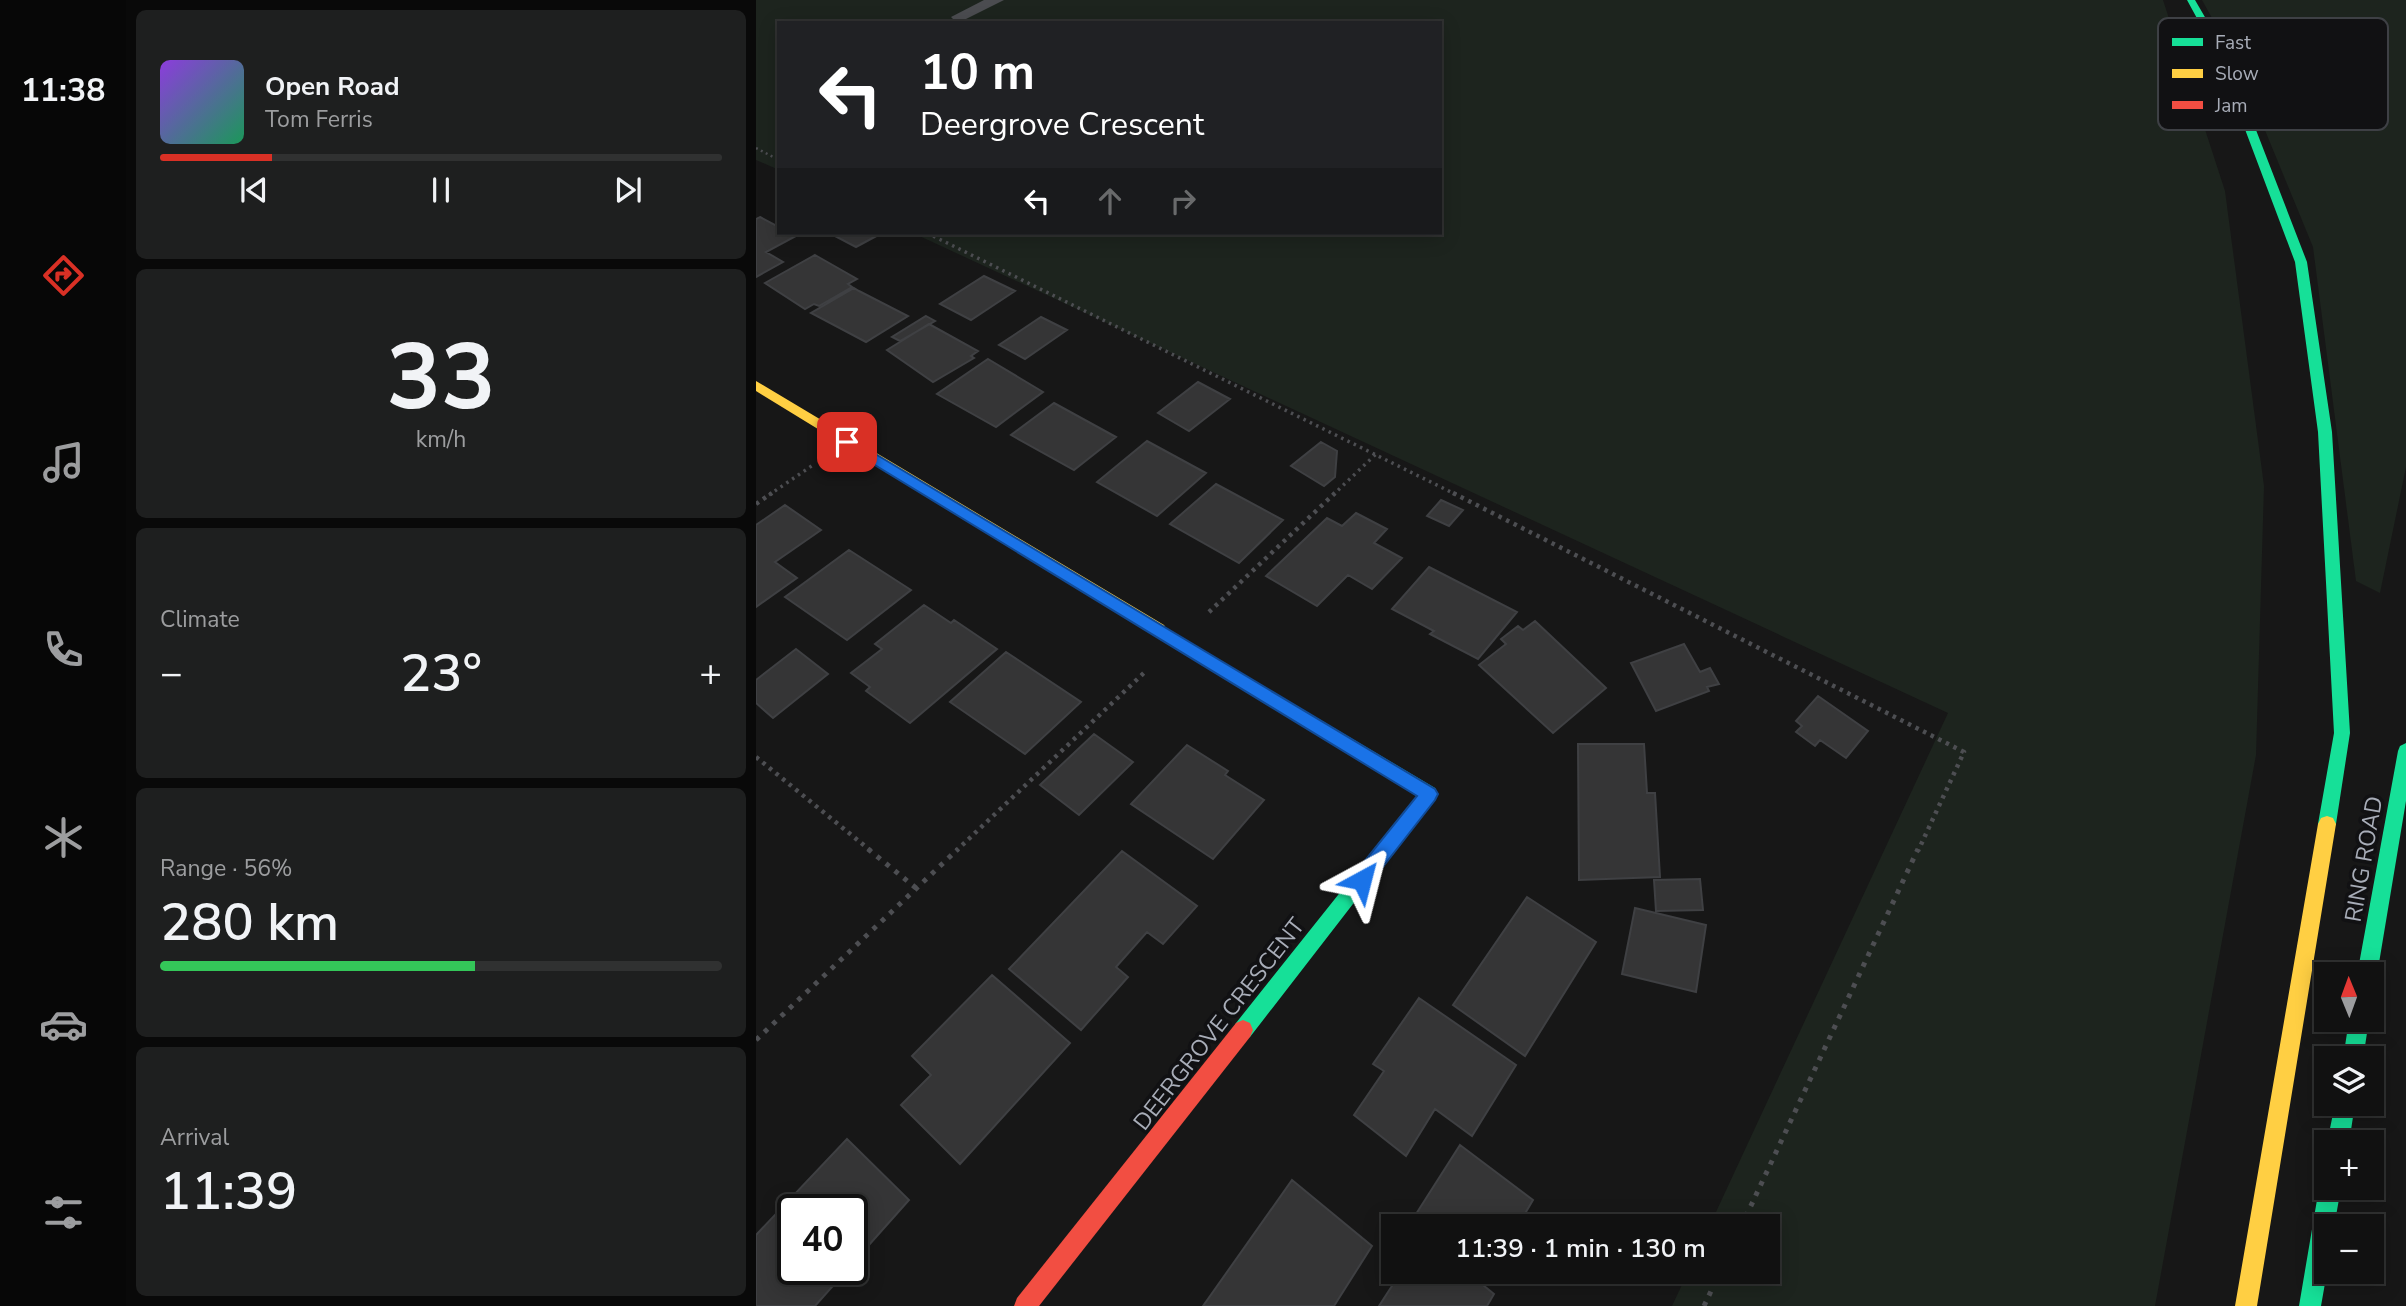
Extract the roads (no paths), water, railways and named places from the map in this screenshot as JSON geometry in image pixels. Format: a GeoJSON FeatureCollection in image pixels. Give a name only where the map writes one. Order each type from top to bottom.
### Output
{"type":"FeatureCollection","features":[{"type":"Feature","properties":{"kind":"main road"},"geometry":{"type":"LineString","coordinates":[[2191,0],[2201,18]]}},
{"type":"Feature","properties":{"kind":"main road"},"geometry":{"type":"LineString","coordinates":[[2246,1306],[2342,733],[2325,432],[2301,262],[2251,130]]}},
{"type":"Feature","properties":{"kind":"main road","name":"DEERGROVE CRESCENT"},"geometry":{"type":"LineString","coordinates":[[756,384],[847,442],[1429,794],[1025,1306]]}},
{"type":"Feature","properties":{"kind":"main road","name":"RING ROAD"},"geometry":{"type":"LineString","coordinates":[[2369,962],[2406,751]]}},
{"type":"Feature","properties":{"kind":"main road"},"geometry":{"type":"LineString","coordinates":[[2310,1306],[2328,1200]]}},
{"type":"Feature","properties":{"kind":"lane"},"geometry":{"type":"LineString","coordinates":[[959,18],[996,0]]}}]}
